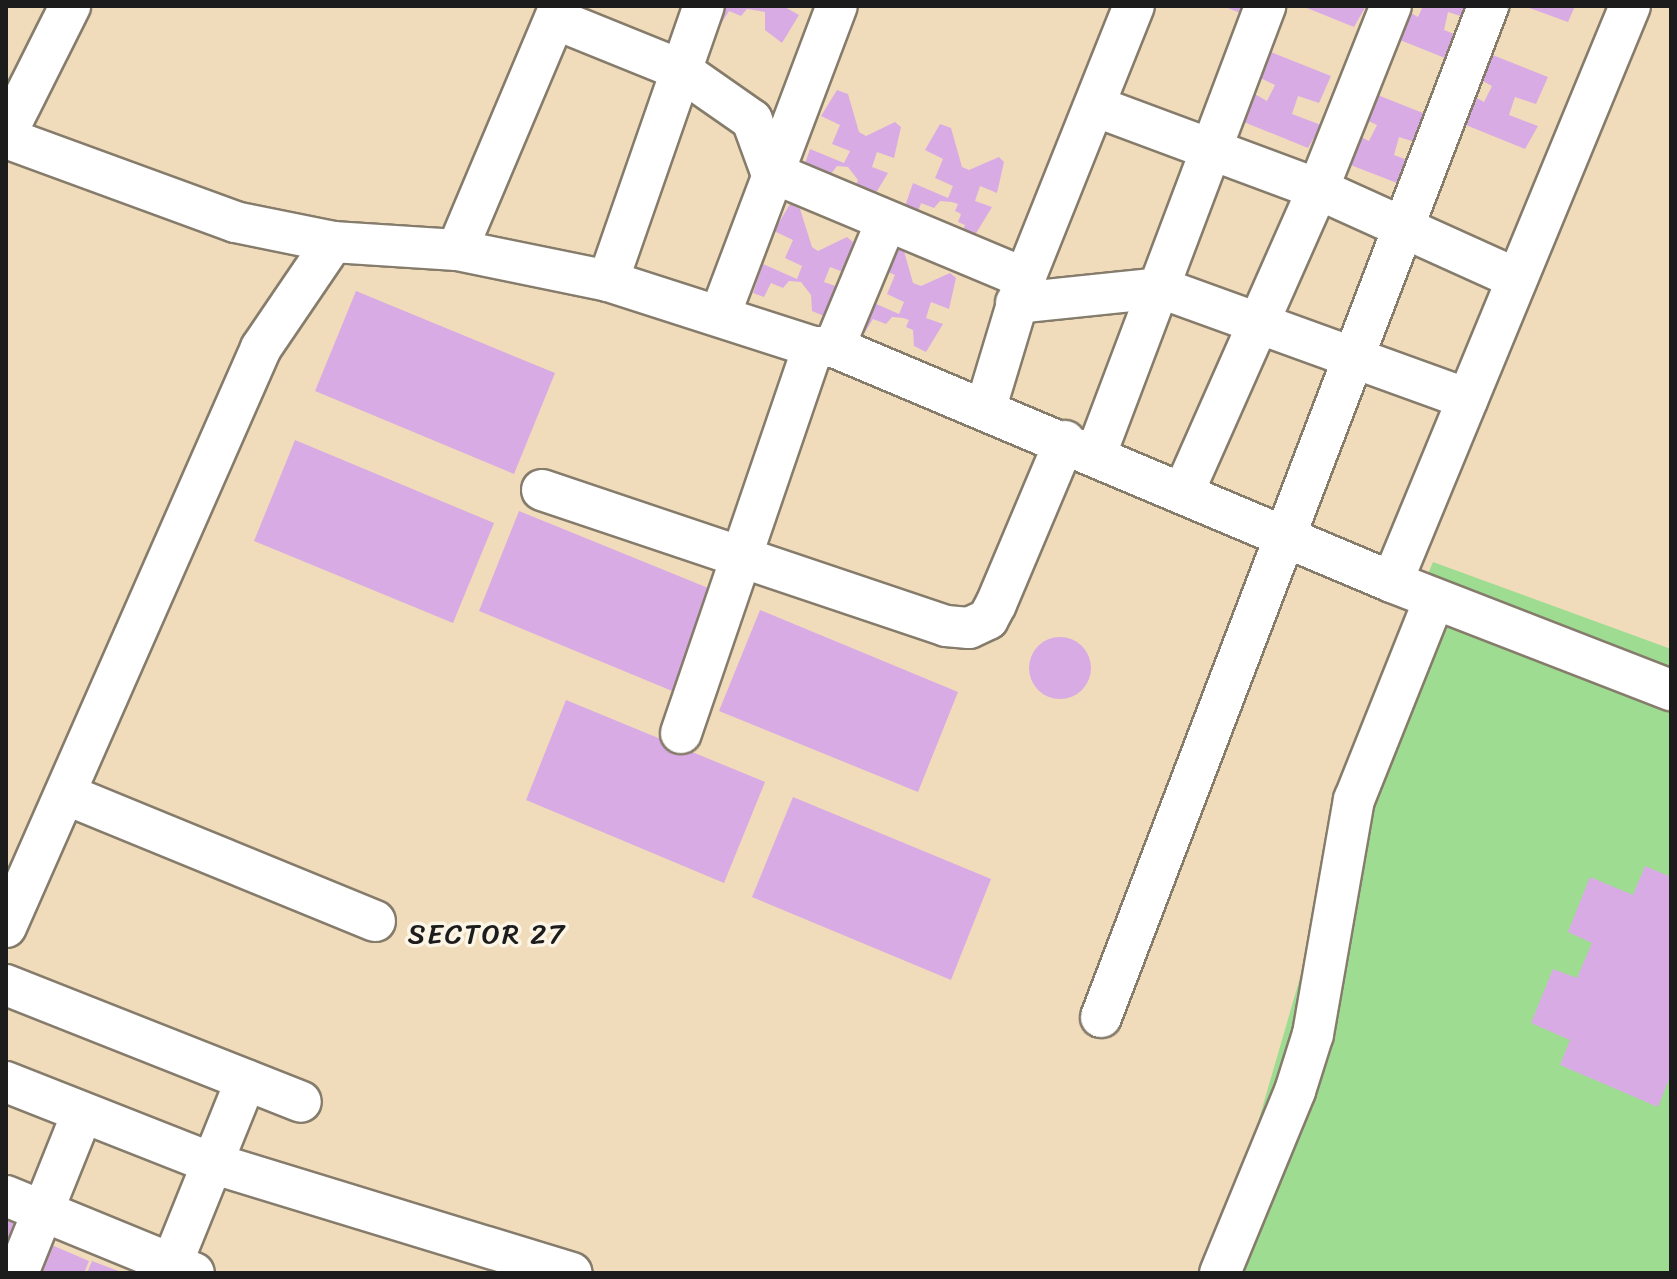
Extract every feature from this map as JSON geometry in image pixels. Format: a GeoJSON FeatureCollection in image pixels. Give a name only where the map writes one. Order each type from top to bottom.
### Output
{"type":"FeatureCollection","features":[{"type":"Feature","properties":{"kind":"street"},"geometry":{"type":"LineString","coordinates":[[70,6],[6,136],[235,222],[333,242],[457,250],[608,281],[823,347],[986,407],[1434,600],[1671,690]]}},
{"type":"Feature","properties":{"kind":"street"},"geometry":{"type":"LineString","coordinates":[[608,281],[679,69],[704,6]]}},
{"type":"Feature","properties":{"kind":"street"},"geometry":{"type":"LineString","coordinates":[[720,315],[771,172],[837,6]]}},
{"type":"Feature","properties":{"kind":"street"},"geometry":{"type":"LineString","coordinates":[[986,407],[1020,290],[1097,107],[1134,6]]}},
{"type":"Feature","properties":{"kind":"street"},"geometry":{"type":"LineString","coordinates":[[542,490],[946,626],[969,628],[988,619],[1081,448],[1161,288],[1214,153],[1265,6]]}},
{"type":"Feature","properties":{"kind":"street"},"geometry":{"type":"LineString","coordinates":[[1184,491],[1318,189],[1391,6]]}},
{"type":"Feature","properties":{"kind":"street"},"geometry":{"type":"LineString","coordinates":[[1101,1017],[1284,535],[1406,230],[1488,6]]}},
{"type":"Feature","properties":{"kind":"street"},"geometry":{"type":"LineString","coordinates":[[1392,582],[1630,6]]}},
{"type":"Feature","properties":{"kind":"street"},"geometry":{"type":"LineString","coordinates":[[457,250],[558,13],[679,69],[752,120],[771,172],[886,222],[1020,290],[1161,288],[1468,399]]}},
{"type":"Feature","properties":{"kind":"street"},"geometry":{"type":"LineString","coordinates":[[1097,107],[1214,153],[1318,189],[1517,279]]}},
{"type":"Feature","properties":{"kind":"street"},"geometry":{"type":"LineString","coordinates":[[681,733],[741,556],[823,347],[886,222]]}},
{"type":"Feature","properties":{"kind":"street"},"geometry":{"type":"LineString","coordinates":[[6,927],[261,348],[333,242]]}},
{"type":"Feature","properties":{"kind":"street"},"geometry":{"type":"LineString","coordinates":[[1220,1273],[1295,1091],[1313,1034],[1354,800],[1434,600]]}},
{"type":"Feature","properties":{"kind":"street"},"geometry":{"type":"LineString","coordinates":[[65,794],[375,921]]}},
{"type":"Feature","properties":{"kind":"street"},"geometry":{"type":"LineString","coordinates":[[6,985],[301,1102]]}},
{"type":"Feature","properties":{"kind":"street"},"geometry":{"type":"LineString","coordinates":[[6,1196],[178,1270],[212,1163],[246,1080]]}},
{"type":"Feature","properties":{"kind":"street"},"geometry":{"type":"LineString","coordinates":[[6,1082],[81,1116],[212,1163],[572,1273]]}},
{"type":"Feature","properties":{"kind":"street"},"geometry":{"type":"LineString","coordinates":[[18,1273],[81,1116]]}},
{"type":"Feature","properties":{"kind":"green space"},"geometry":{"type":"Polygon","coordinates":[[[1433,562],[1671,649],[1671,1273],[1201,1273],[1255,1133],[1393,657],[1433,562]]]}},
{"type":"Feature","properties":{"kind":"building"},"geometry":{"type":"Polygon","coordinates":[[[716,6],[783,6],[799,15],[782,43],[765,30],[765,12],[747,9],[741,16],[729,11],[721,24],[711,21],[716,6]]]}},
{"type":"Feature","properties":{"kind":"building"},"geometry":{"type":"Polygon","coordinates":[[[1223,6],[1243,6],[1240,13],[1223,6]]]}},
{"type":"Feature","properties":{"kind":"building"},"geometry":{"type":"Polygon","coordinates":[[[1302,6],[1366,6],[1354,27],[1302,6]]]}},
{"type":"Feature","properties":{"kind":"building"},"geometry":{"type":"Polygon","coordinates":[[[1398,6],[1418,17],[1423,6],[1476,6],[1470,19],[1448,12],[1444,30],[1469,40],[1460,64],[1385,34],[1398,6]]]}},
{"type":"Feature","properties":{"kind":"building"},"geometry":{"type":"Polygon","coordinates":[[[1524,6],[1575,6],[1568,22],[1524,6]]]}},
{"type":"Feature","properties":{"kind":"building"},"geometry":{"type":"Polygon","coordinates":[[[1268,51],[1331,76],[1319,103],[1298,96],[1292,114],[1321,125],[1308,148],[1234,118],[1246,89],[1267,101],[1275,85],[1256,76],[1268,51]]]}},
{"type":"Feature","properties":{"kind":"building"},"geometry":{"type":"Polygon","coordinates":[[[1485,52],[1548,77],[1536,104],[1515,97],[1509,115],[1538,126],[1525,149],[1451,119],[1463,90],[1484,102],[1492,86],[1473,76],[1485,52]]]}},
{"type":"Feature","properties":{"kind":"building"},"geometry":{"type":"Polygon","coordinates":[[[837,90],[848,94],[859,132],[866,136],[895,122],[901,127],[894,158],[877,152],[872,167],[888,173],[871,201],[855,187],[858,180],[848,167],[837,166],[831,174],[818,169],[814,181],[800,178],[810,149],[844,163],[850,151],[832,144],[840,125],[821,116],[837,90]]]}},
{"type":"Feature","properties":{"kind":"building"},"geometry":{"type":"Polygon","coordinates":[[[1370,92],[1433,117],[1421,144],[1399,137],[1394,155],[1423,166],[1410,188],[1335,159],[1347,130],[1369,141],[1377,125],[1358,116],[1370,92]]]}},
{"type":"Feature","properties":{"kind":"building"},"geometry":{"type":"Polygon","coordinates":[[[940,124],[951,128],[962,167],[969,170],[999,157],[1004,162],[997,193],[980,186],[975,201],[992,207],[975,235],[963,230],[965,225],[958,222],[961,214],[955,211],[958,204],[952,202],[940,201],[934,208],[921,203],[917,215],[903,212],[913,183],[948,198],[953,186],[935,178],[943,159],[925,150],[940,124]]]}},
{"type":"Feature","properties":{"kind":"building"},"geometry":{"type":"Polygon","coordinates":[[[790,204],[800,209],[812,247],[818,251],[847,237],[853,242],[846,273],[830,267],[824,282],[841,288],[824,316],[812,311],[811,295],[801,282],[789,281],[783,288],[771,283],[764,297],[753,293],[763,264],[797,279],[802,266],[785,258],[793,240],[774,231],[790,204]]]}},
{"type":"Feature","properties":{"kind":"building"},"geometry":{"type":"Polygon","coordinates":[[[891,240],[902,244],[913,283],[921,286],[950,273],[956,278],[949,309],[931,302],[926,318],[943,324],[926,352],[914,346],[913,330],[906,327],[909,320],[892,317],[886,324],[873,319],[865,332],[855,328],[865,299],[899,314],[904,302],[887,294],[895,275],[876,267],[891,240]]]}},
{"type":"Feature","properties":{"kind":"building"},"geometry":{"type":"Polygon","coordinates":[[[356,291],[555,373],[514,474],[315,391],[356,291]]]}},
{"type":"Feature","properties":{"kind":"building"},"geometry":{"type":"Polygon","coordinates":[[[295,440],[494,523],[453,623],[254,541],[295,440]]]}},
{"type":"Feature","properties":{"kind":"building"},"geometry":{"type":"Polygon","coordinates":[[[519,511],[718,592],[677,693],[479,611],[519,511]]]}},
{"type":"Feature","properties":{"kind":"building"},"geometry":{"type":"Polygon","coordinates":[[[760,610],[958,692],[918,792],[719,711],[760,610]]]}},
{"type":"Feature","properties":{"kind":"building"},"geometry":{"type":"Polygon","coordinates":[[[1054,637],[1066,637],[1082,646],[1089,656],[1089,680],[1082,690],[1066,699],[1054,699],[1034,685],[1029,674],[1029,662],[1043,642],[1054,637]]]}},
{"type":"Feature","properties":{"kind":"building"},"geometry":{"type":"Polygon","coordinates":[[[566,700],[765,782],[724,883],[526,800],[566,700]]]}},
{"type":"Feature","properties":{"kind":"building"},"geometry":{"type":"Polygon","coordinates":[[[793,797],[991,879],[951,980],[752,897],[793,797]]]}},
{"type":"Feature","properties":{"kind":"building"},"geometry":{"type":"Polygon","coordinates":[[[1645,866],[1671,877],[1671,1074],[1658,1107],[1560,1065],[1570,1040],[1531,1023],[1553,969],[1577,978],[1592,943],[1568,932],[1590,877],[1633,895],[1645,866]]]}},
{"type":"Feature","properties":{"kind":"building"},"geometry":{"type":"Polygon","coordinates":[[[6,1217],[17,1221],[6,1249],[6,1217]]]}},
{"type":"Feature","properties":{"kind":"building"},"geometry":{"type":"Polygon","coordinates":[[[40,1240],[89,1261],[84,1273],[26,1273],[40,1240]]]}},
{"type":"Feature","properties":{"kind":"building"},"geometry":{"type":"Polygon","coordinates":[[[92,1261],[124,1273],[87,1273],[92,1261]]]}},
{"type":"Feature","properties":{"kind":"district","name":"SECTOR 27"},"geometry":{"type":"Point","coordinates":[487,934]}}]}
